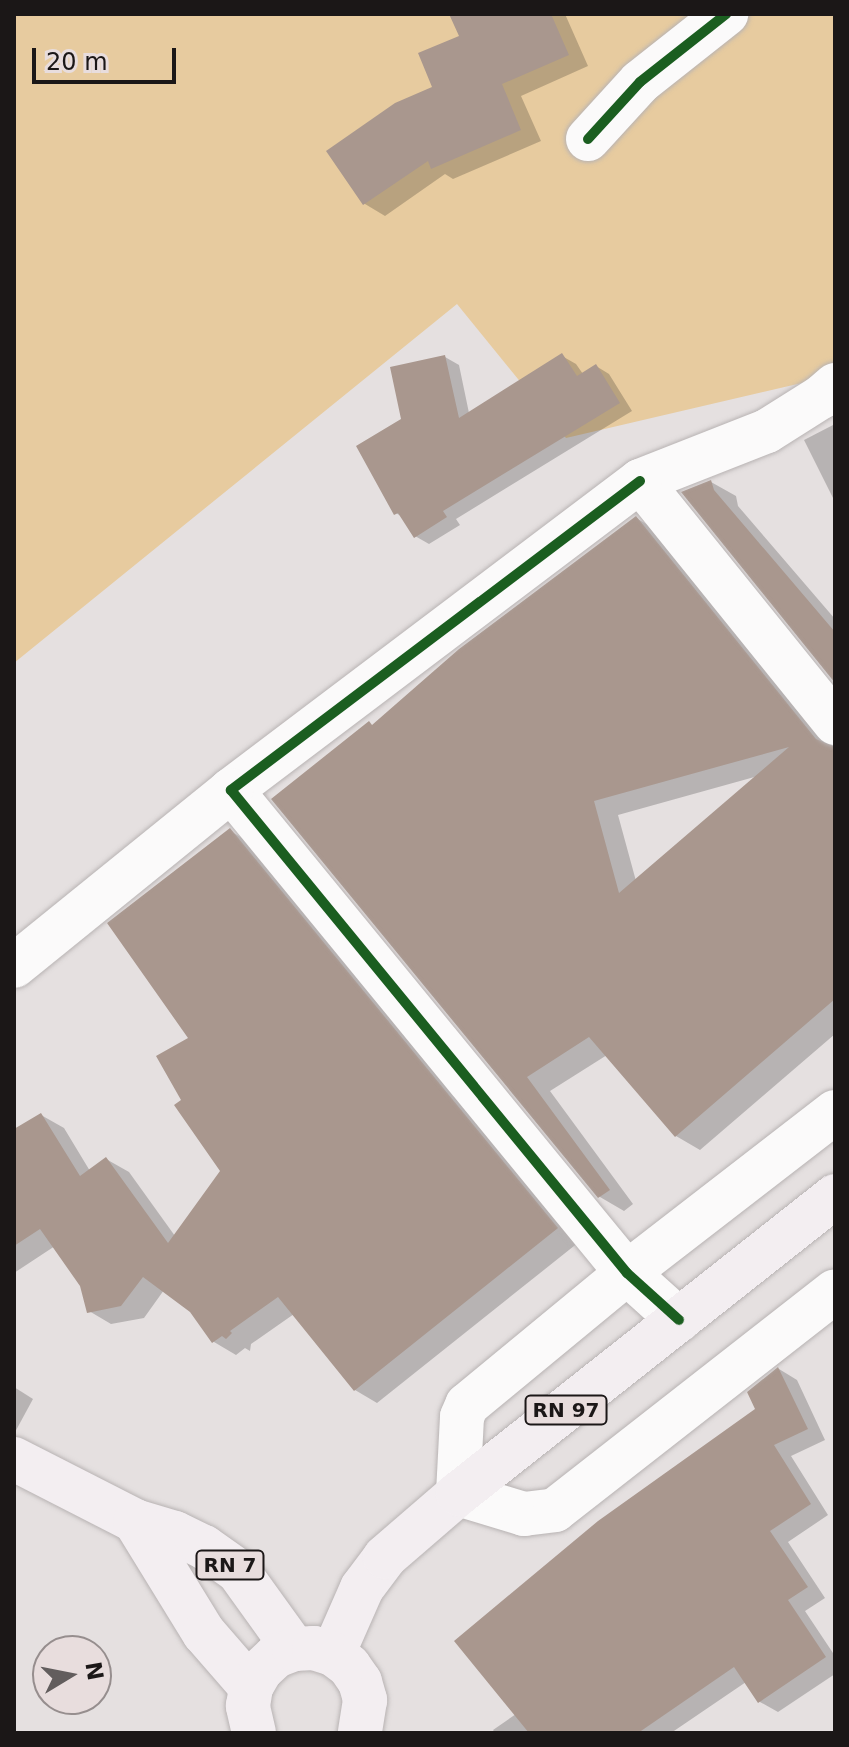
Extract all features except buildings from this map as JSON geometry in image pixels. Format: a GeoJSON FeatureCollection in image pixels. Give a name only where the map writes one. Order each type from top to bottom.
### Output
{"type":"FeatureCollection","features":[{"type":"Feature","properties":{"kind":"main road","name":"RN 97"},"geometry":{"type":"LineString","coordinates":[[314,1652],[385,1557],[458,1494],[835,1196]]}},
{"type":"Feature","properties":{"kind":"main road","name":"RN 7"},"geometry":{"type":"LineString","coordinates":[[14,1459],[135,1521],[185,1537],[238,1571],[314,1652]]}},
{"type":"Feature","properties":{"kind":"main road","name":"RN 7"},"geometry":{"type":"LineString","coordinates":[[135,1521],[204,1633],[251,1687]]}},
{"type":"Feature","properties":{"kind":"main road"},"geometry":{"type":"LineString","coordinates":[[254,1733],[248,1706],[251,1687],[261,1670],[276,1656],[314,1652],[349,1666],[360,1682],[365,1700],[360,1733]]}},
{"type":"Feature","properties":{"kind":"street"},"geometry":{"type":"LineString","coordinates":[[588,139],[640,82],[726,14]]}},
{"type":"Feature","properties":{"kind":"street"},"geometry":{"type":"LineString","coordinates":[[14,966],[231,790],[640,481],[767,431],[835,385]]}},
{"type":"Feature","properties":{"kind":"street"},"geometry":{"type":"LineString","coordinates":[[640,481],[835,723]]}},
{"type":"Feature","properties":{"kind":"street"},"geometry":{"type":"LineString","coordinates":[[231,790],[627,1273],[679,1320]]}},
{"type":"Feature","properties":{"kind":"street"},"geometry":{"type":"LineString","coordinates":[[835,1112],[627,1273],[467,1405],[462,1417],[458,1494],[524,1514],[555,1510],[835,1291]]}},
{"type":"Feature","properties":{"kind":"shaded area"},"geometry":{"type":"Polygon","coordinates":[[[14,14],[835,14],[835,361],[819,379],[566,438],[457,304],[14,663],[14,14]]]}},
{"type":"Feature","properties":{"kind":"cycle path"},"geometry":{"type":"LineString","coordinates":[[588,139],[640,82],[726,14]]}},
{"type":"Feature","properties":{"kind":"cycle path"},"geometry":{"type":"LineString","coordinates":[[640,481],[231,790],[627,1273],[679,1320]]}}]}
